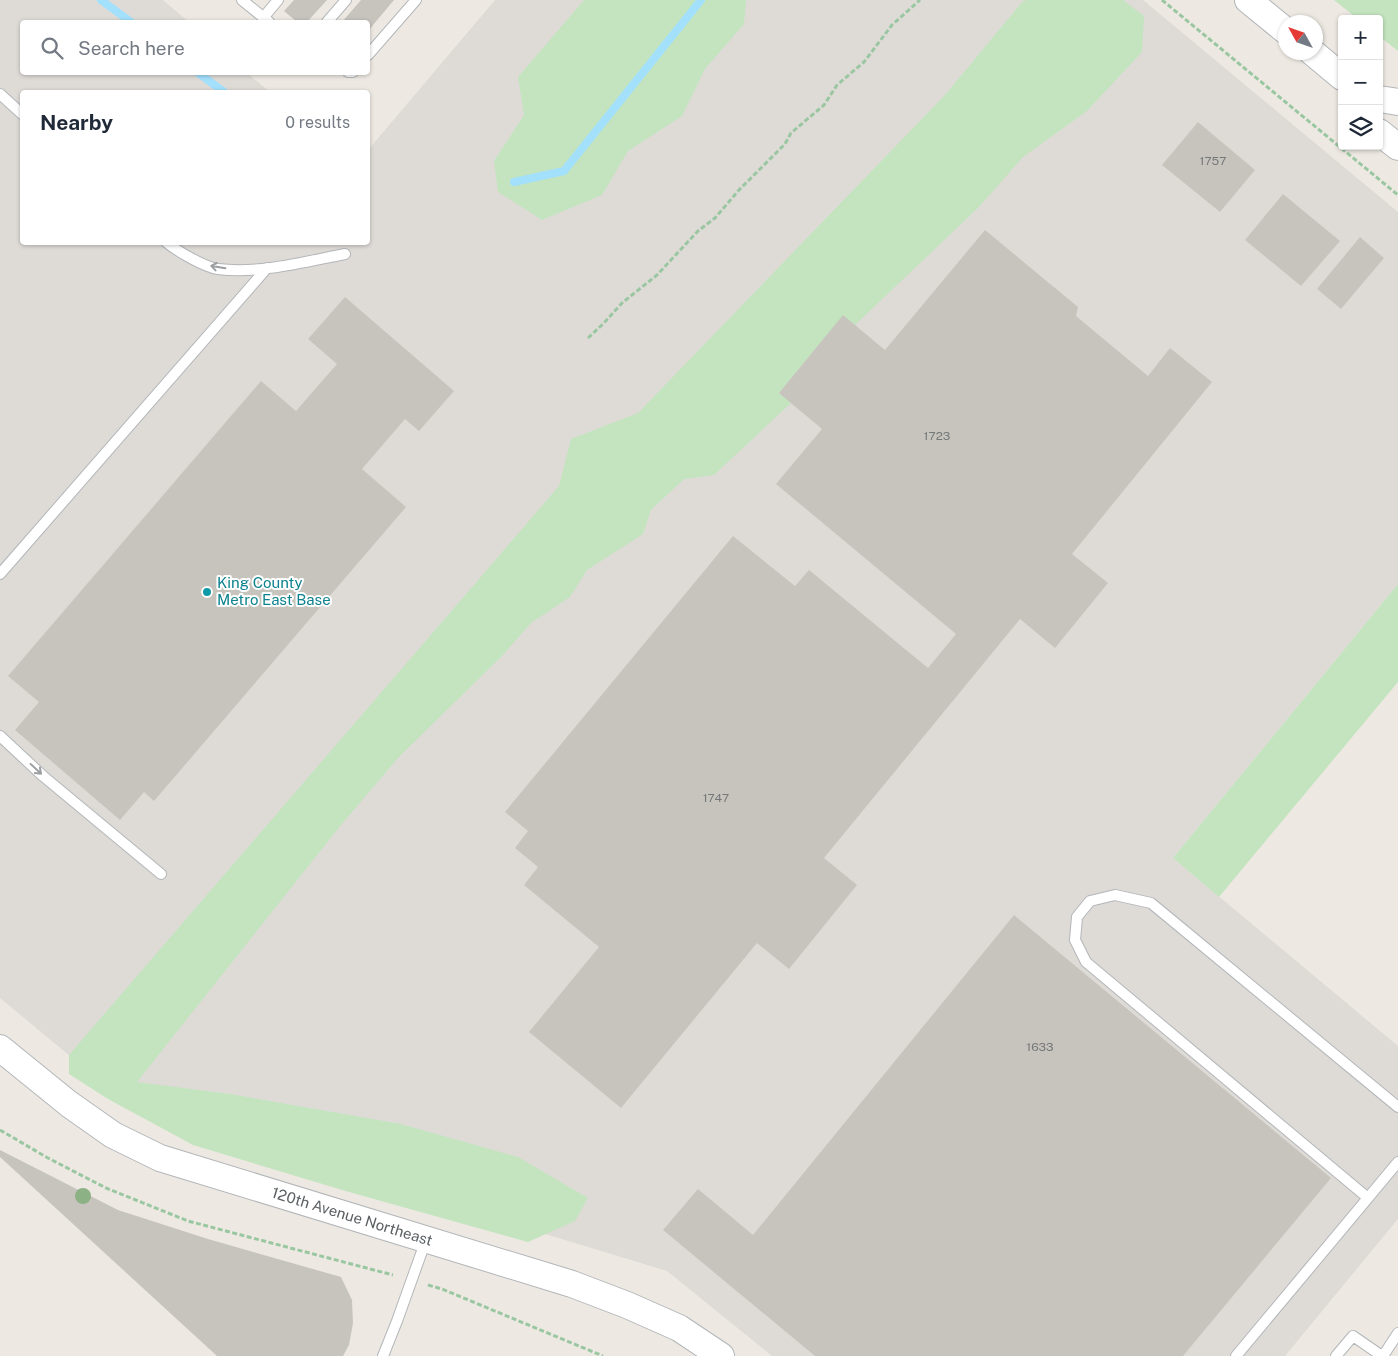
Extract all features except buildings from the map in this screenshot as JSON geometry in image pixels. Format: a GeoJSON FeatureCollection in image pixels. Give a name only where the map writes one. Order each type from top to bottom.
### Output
{"type":"FeatureCollection","features":[{"type":"Feature","properties":{"kind":"street"},"geometry":{"type":"LineString","coordinates":[[1248,0],[1278,24]]}},
{"type":"Feature","properties":{"kind":"street"},"geometry":{"type":"LineString","coordinates":[[1322,60],[1338,74]]}},
{"type":"Feature","properties":{"kind":"street"},"geometry":{"type":"LineString","coordinates":[[1383,100],[1398,102]]}},
{"type":"Feature","properties":{"kind":"street"},"geometry":{"type":"LineString","coordinates":[[1383,135],[1398,147]]}},
{"type":"Feature","properties":{"kind":"street","name":"120th Avenue Northeast"},"geometry":{"type":"LineString","coordinates":[[0,1048],[76,1110],[113,1135],[160,1158],[572,1284],[679,1328],[721,1356]]}},
{"type":"Feature","properties":{"kind":"lane"},"geometry":{"type":"LineString","coordinates":[[242,0],[266,20],[278,0]]}},
{"type":"Feature","properties":{"kind":"lane"},"geometry":{"type":"LineString","coordinates":[[329,20],[346,0]]}},
{"type":"Feature","properties":{"kind":"lane"},"geometry":{"type":"LineString","coordinates":[[370,53],[416,0]]}},
{"type":"Feature","properties":{"kind":"lane"},"geometry":{"type":"LineString","coordinates":[[0,94],[20,112]]}},
{"type":"Feature","properties":{"kind":"lane"},"geometry":{"type":"LineString","coordinates":[[169,245],[176,251],[216,269],[266,268],[344,254]]}},
{"type":"Feature","properties":{"kind":"lane"},"geometry":{"type":"LineString","coordinates":[[0,574],[266,268]]}},
{"type":"Feature","properties":{"kind":"lane"},"geometry":{"type":"LineString","coordinates":[[0,736],[43,776],[161,874]]}},
{"type":"Feature","properties":{"kind":"lane"},"geometry":{"type":"LineString","coordinates":[[1368,1198],[1086,962],[1075,940],[1077,917],[1090,901],[1115,896],[1151,904],[1398,1107]]}},
{"type":"Feature","properties":{"kind":"lane"},"geometry":{"type":"LineString","coordinates":[[1236,1356],[1398,1162]]}},
{"type":"Feature","properties":{"kind":"lane"},"geometry":{"type":"LineString","coordinates":[[383,1356],[426,1239]]}},
{"type":"Feature","properties":{"kind":"lane"},"geometry":{"type":"LineString","coordinates":[[1336,1356],[1353,1336],[1383,1356],[1398,1333]]}},
{"type":"Feature","properties":{"kind":"path"},"geometry":{"type":"LineString","coordinates":[[588,338],[622,303],[657,275],[698,230],[715,218],[739,190],[785,144],[791,134],[824,105],[837,86],[864,62],[892,24],[920,0]]}},
{"type":"Feature","properties":{"kind":"path"},"geometry":{"type":"LineString","coordinates":[[1162,0],[1398,195]]}},
{"type":"Feature","properties":{"kind":"path"},"geometry":{"type":"LineString","coordinates":[[0,1130],[65,1167],[145,1205],[188,1221],[351,1264]]}},
{"type":"Feature","properties":{"kind":"path"},"geometry":{"type":"LineString","coordinates":[[442,1289],[603,1356]]}},
{"type":"Feature","properties":{"kind":"shaded area"},"geometry":{"type":"Polygon","coordinates":[[[0,0],[163,0],[187,20],[20,20],[20,75],[249,75],[268,90],[20,90],[20,245],[370,245],[370,148],[495,0],[1143,0],[1398,212],[1398,584],[1173,858],[1398,1046],[1398,1219],[1285,1356],[772,1356],[667,1271],[134,1109],[0,998],[0,0]]]}},
{"type":"Feature","properties":{"kind":"green space"},"geometry":{"type":"Polygon","coordinates":[[[584,0],[746,0],[744,24],[705,69],[682,116],[628,151],[602,195],[542,220],[498,192],[494,161],[524,115],[518,77],[584,0]]]}},
{"type":"Feature","properties":{"kind":"green space"},"geometry":{"type":"Polygon","coordinates":[[[1123,0],[1144,16],[1142,52],[1087,111],[1023,157],[979,207],[855,325],[843,316],[779,393],[791,403],[714,475],[684,479],[651,510],[643,534],[587,570],[570,597],[531,623],[502,656],[398,758],[341,825],[137,1082],[230,1094],[401,1124],[518,1157],[588,1198],[575,1221],[528,1242],[349,1192],[193,1145],[108,1099],[69,1074],[69,1055],[559,486],[571,439],[638,413],[945,95],[1023,1],[1123,0]]]}},
{"type":"Feature","properties":{"kind":"green space"},"geometry":{"type":"Polygon","coordinates":[[[1334,0],[1398,0],[1398,51],[1383,39],[1383,15],[1353,15],[1334,0]]]}},
{"type":"Feature","properties":{"kind":"green space"},"geometry":{"type":"Polygon","coordinates":[[[1398,584],[1398,682],[1219,897],[1173,858],[1398,584]]]}},
{"type":"Feature","properties":{"kind":"waterway"},"geometry":{"type":"LineString","coordinates":[[101,0],[128,20]]}},
{"type":"Feature","properties":{"kind":"waterway"},"geometry":{"type":"LineString","coordinates":[[514,182],[564,171],[701,0]]}},
{"type":"Feature","properties":{"kind":"waterway"},"geometry":{"type":"LineString","coordinates":[[201,75],[221,90]]}},
{"type":"Feature","properties":{"kind":"place","name":"King County Metro East Base"},"geometry":{"type":"Point","coordinates":[207,592]}}]}
